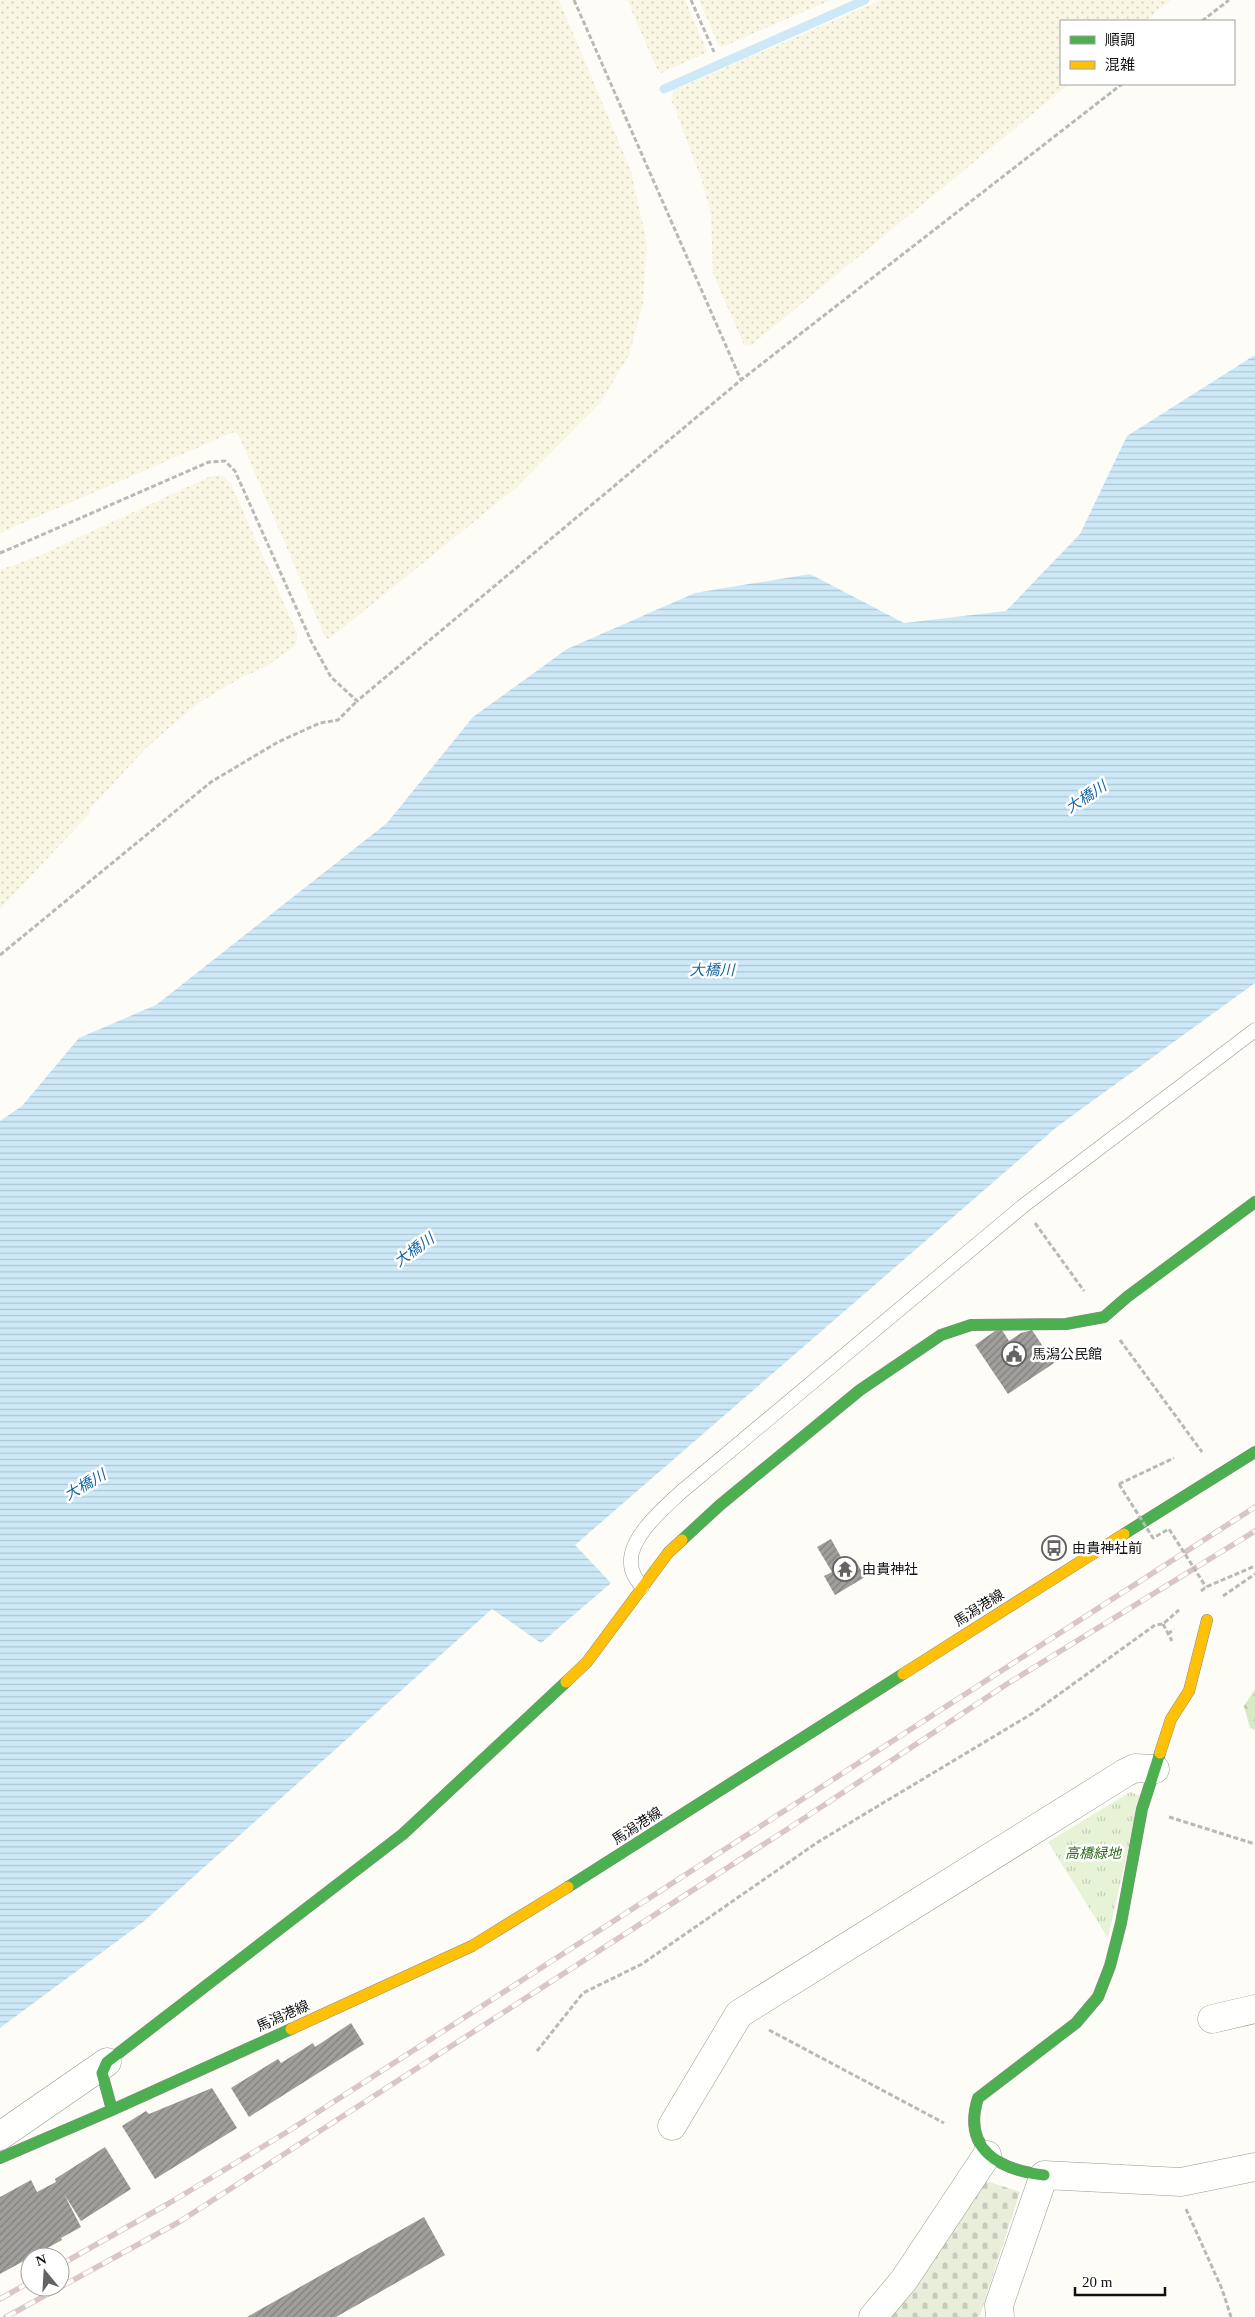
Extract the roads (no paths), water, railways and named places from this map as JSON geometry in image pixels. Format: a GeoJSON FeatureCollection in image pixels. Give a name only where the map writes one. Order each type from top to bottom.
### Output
{"type":"FeatureCollection","features":[{"type":"Feature","properties":{"kind":"street"},"geometry":{"type":"LineString","coordinates":[[0,2136],[107,2062],[403,1834],[587,1662],[668,1553],[720,1505],[860,1390],[941,1335],[971,1325],[1066,1324],[1104,1317],[1127,1296],[1255,1202]]}},
{"type":"Feature","properties":{"kind":"street","name":"馬潟港線"},"geometry":{"type":"LineString","coordinates":[[0,2158],[112,2110],[472,1946],[540,1906],[848,1708],[1255,1452]]}},
{"type":"Feature","properties":{"kind":"street"},"geometry":{"type":"LineString","coordinates":[[1207,1620],[1190,1691],[1171,1719],[1142,1809],[1121,1923],[1110,1966],[1098,1996],[1076,2023],[978,2098],[972,2111],[972,2126],[987,2155],[1020,2172],[1180,2182],[1255,2167]]}},
{"type":"Feature","properties":{"kind":"street"},"geometry":{"type":"LineString","coordinates":[[672,2126],[739,2014],[1135,1768],[1155,1768]]}},
{"type":"Feature","properties":{"kind":"street"},"geometry":{"type":"LineString","coordinates":[[1212,2019],[1255,2009]]}},
{"type":"Feature","properties":{"kind":"street"},"geometry":{"type":"LineString","coordinates":[[107,2062],[102,2073],[112,2110]]}},
{"type":"Feature","properties":{"kind":"street"},"geometry":{"type":"LineString","coordinates":[[873,2317],[904,2280],[987,2155]]}},
{"type":"Feature","properties":{"kind":"street"},"geometry":{"type":"LineString","coordinates":[[1000,2317],[999,2305],[1044,2175]]}},
{"type":"Feature","properties":{"kind":"lane"},"geometry":{"type":"LineString","coordinates":[[642,1587],[633,1573],[630,1562],[635,1547],[647,1525],[681,1492],[1022,1206],[1255,1030]]}},
{"type":"Feature","properties":{"kind":"water","name":"大橋川"},"geometry":{"type":"Polygon","coordinates":[[[1255,355],[1255,983],[1058,1126],[575,1545],[611,1583],[541,1643],[492,1609],[143,1922],[0,2028],[0,1121],[22,1106],[79,1038],[156,1005],[387,823],[473,717],[567,649],[695,593],[810,574],[904,623],[1006,611],[1080,534],[1127,436],[1255,355]]]}},
{"type":"Feature","properties":{"kind":"waterway"},"geometry":{"type":"LineString","coordinates":[[664,89],[865,0]]}},
{"type":"Feature","properties":{"kind":"railway"},"geometry":{"type":"LineString","coordinates":[[70,2259],[166,2205],[287,2132],[1255,1507]]}},
{"type":"Feature","properties":{"kind":"railway"},"geometry":{"type":"LineString","coordinates":[[6,2317],[179,2222],[806,1817],[1007,1684],[1255,1531]]}},
{"type":"Feature","properties":{"kind":"railway"},"geometry":{"type":"LineString","coordinates":[[0,2299],[20,2288]]}},
{"type":"Feature","properties":{"kind":"place","name":"馬潟公民館"},"geometry":{"type":"Point","coordinates":[1014,1354]}},
{"type":"Feature","properties":{"kind":"place","name":"由貴神社前"},"geometry":{"type":"Point","coordinates":[1054,1548]}},
{"type":"Feature","properties":{"kind":"place","name":"由貴神社"},"geometry":{"type":"Point","coordinates":[845,1569]}},
{"type":"Feature","properties":{"kind":"park label","name":"高橋緑地"},"geometry":{"type":"Point","coordinates":[1093,1853]}}]}
